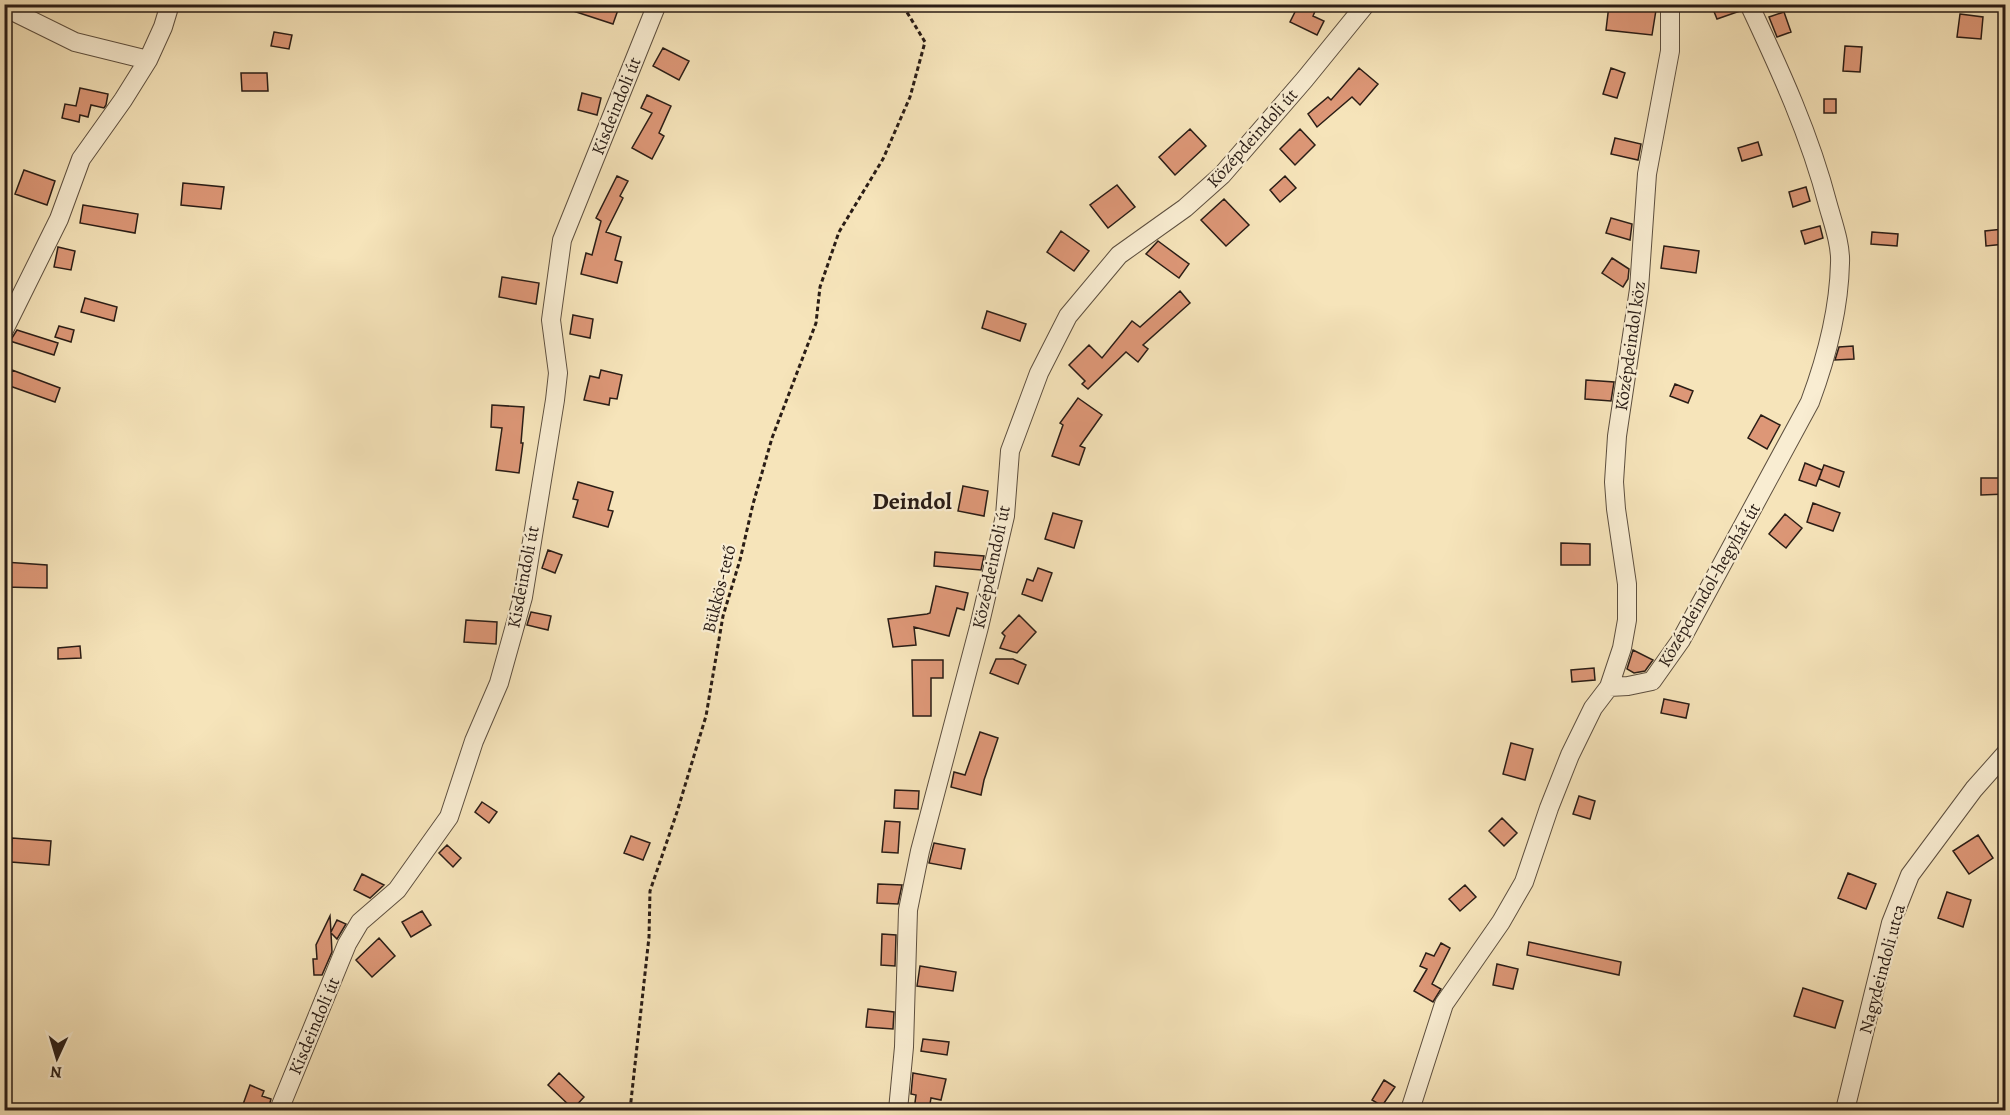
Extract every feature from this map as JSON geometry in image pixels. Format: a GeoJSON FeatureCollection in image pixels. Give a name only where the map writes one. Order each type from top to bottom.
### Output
{"type":"FeatureCollection","features":[{"type":"Feature","properties":{"kind":"street"},"geometry":{"type":"LineString","coordinates":[[4,330],[59,219],[81,159],[148,60],[163,27],[170,4]]}},
{"type":"Feature","properties":{"kind":"street","name":"Kisdeindoli út"},"geometry":{"type":"LineString","coordinates":[[279,1110],[351,937],[360,922],[397,890],[449,817],[474,741],[499,682],[523,597],[555,400],[558,373],[551,320],[562,240],[657,4]]}},
{"type":"Feature","properties":{"kind":"street","name":"Középdeindoli út"},"geometry":{"type":"LineString","coordinates":[[898,1110],[904,1047],[908,910],[920,851],[976,638],[1005,516],[1010,451],[1039,373],[1068,316],[1119,255],[1185,208],[1222,175],[1366,4]]}},
{"type":"Feature","properties":{"kind":"street","name":"Középdeindol köz"},"geometry":{"type":"LineString","coordinates":[[1609,687],[1622,648],[1627,620],[1627,584],[1614,482],[1617,436],[1639,289],[1647,174],[1670,51],[1670,4]]}},
{"type":"Feature","properties":{"kind":"street","name":"Középdeindol-hegyhát út"},"geometry":{"type":"LineString","coordinates":[[1609,687],[1652,681],[1681,640],[1810,402],[1823,367],[1835,309],[1840,262],[1833,222],[1817,161],[1787,84],[1749,4]]}},
{"type":"Feature","properties":{"kind":"street"},"geometry":{"type":"LineString","coordinates":[[4,7],[75,42],[148,60]]}},
{"type":"Feature","properties":{"kind":"street"},"geometry":{"type":"LineString","coordinates":[[1410,1110],[1444,1004],[1502,922],[1524,882],[1570,755],[1593,708],[1609,687]]}},
{"type":"Feature","properties":{"kind":"street","name":"Nagydeindoli utca"},"geometry":{"type":"LineString","coordinates":[[1845,1110],[1891,923],[1910,875],[1974,789],[2006,753]]}},
{"type":"Feature","properties":{"kind":"path","name":"Bükkös-tető"},"geometry":{"type":"LineString","coordinates":[[630,1110],[649,937],[650,891],[706,716],[723,616],[772,438],[816,323],[820,287],[839,232],[883,159],[910,97],[925,42],[902,4]]}},
{"type":"Feature","properties":{"kind":"building"},"geometry":{"type":"Polygon","coordinates":[[[562,4],[611,4],[619,7],[613,24],[561,7],[562,4]]]}},
{"type":"Feature","properties":{"kind":"building"},"geometry":{"type":"Polygon","coordinates":[[[1299,4],[1307,4],[1316,9],[1313,16],[1324,21],[1317,35],[1290,22],[1299,4]]]}},
{"type":"Feature","properties":{"kind":"building"},"geometry":{"type":"Polygon","coordinates":[[[1711,4],[1738,4],[1740,11],[1717,19],[1711,4]]]}},
{"type":"Feature","properties":{"kind":"building"},"geometry":{"type":"Polygon","coordinates":[[[1609,5],[1656,10],[1652,35],[1606,30],[1609,5]]]}},
{"type":"Feature","properties":{"kind":"building"},"geometry":{"type":"Polygon","coordinates":[[[1784,12],[1791,32],[1777,37],[1769,17],[1784,12]]]}},
{"type":"Feature","properties":{"kind":"building"},"geometry":{"type":"Polygon","coordinates":[[[1960,14],[1983,17],[1981,39],[1957,37],[1960,14]]]}},
{"type":"Feature","properties":{"kind":"building"},"geometry":{"type":"Polygon","coordinates":[[[274,32],[292,35],[289,49],[271,46],[274,32]]]}},
{"type":"Feature","properties":{"kind":"building"},"geometry":{"type":"Polygon","coordinates":[[[1845,46],[1862,47],[1860,72],[1843,71],[1845,46]]]}},
{"type":"Feature","properties":{"kind":"building"},"geometry":{"type":"Polygon","coordinates":[[[663,48],[689,61],[679,80],[653,66],[663,48]]]}},
{"type":"Feature","properties":{"kind":"building"},"geometry":{"type":"Polygon","coordinates":[[[1359,68],[1378,84],[1360,105],[1352,97],[1317,127],[1308,114],[1328,97],[1331,100],[1359,68]]]}},
{"type":"Feature","properties":{"kind":"building"},"geometry":{"type":"Polygon","coordinates":[[[1611,68],[1625,73],[1617,98],[1603,94],[1611,68]]]}},
{"type":"Feature","properties":{"kind":"building"},"geometry":{"type":"Polygon","coordinates":[[[241,73],[267,73],[268,91],[242,91],[241,73]]]}},
{"type":"Feature","properties":{"kind":"building"},"geometry":{"type":"Polygon","coordinates":[[[80,88],[108,94],[106,105],[104,108],[91,105],[88,117],[80,115],[79,122],[62,118],[65,104],[76,106],[80,88]]]}},
{"type":"Feature","properties":{"kind":"building"},"geometry":{"type":"Polygon","coordinates":[[[582,93],[601,98],[597,115],[578,110],[582,93]]]}},
{"type":"Feature","properties":{"kind":"building"},"geometry":{"type":"Polygon","coordinates":[[[647,95],[671,106],[659,133],[664,136],[652,159],[632,148],[652,113],[641,108],[647,95]]]}},
{"type":"Feature","properties":{"kind":"building"},"geometry":{"type":"Polygon","coordinates":[[[1824,99],[1836,99],[1836,113],[1824,113],[1824,99]]]}},
{"type":"Feature","properties":{"kind":"building"},"geometry":{"type":"Polygon","coordinates":[[[1190,129],[1206,146],[1175,175],[1159,157],[1190,129]]]}},
{"type":"Feature","properties":{"kind":"building"},"geometry":{"type":"Polygon","coordinates":[[[1300,129],[1315,145],[1295,165],[1280,149],[1300,129]]]}},
{"type":"Feature","properties":{"kind":"building"},"geometry":{"type":"Polygon","coordinates":[[[1615,138],[1641,144],[1638,160],[1611,154],[1615,138]]]}},
{"type":"Feature","properties":{"kind":"building"},"geometry":{"type":"Polygon","coordinates":[[[1758,142],[1762,155],[1742,161],[1738,148],[1758,142]]]}},
{"type":"Feature","properties":{"kind":"building"},"geometry":{"type":"Polygon","coordinates":[[[24,170],[55,181],[47,205],[15,194],[24,170]]]}},
{"type":"Feature","properties":{"kind":"building"},"geometry":{"type":"Polygon","coordinates":[[[617,176],[628,181],[620,196],[623,198],[606,232],[621,237],[615,260],[622,262],[617,283],[581,274],[586,253],[592,255],[601,221],[596,218],[617,176]]]}},
{"type":"Feature","properties":{"kind":"building"},"geometry":{"type":"Polygon","coordinates":[[[1285,176],[1296,188],[1280,202],[1270,190],[1285,176]]]}},
{"type":"Feature","properties":{"kind":"building"},"geometry":{"type":"Polygon","coordinates":[[[183,183],[224,187],[221,209],[181,205],[183,183]]]}},
{"type":"Feature","properties":{"kind":"building"},"geometry":{"type":"Polygon","coordinates":[[[1117,185],[1135,207],[1108,228],[1090,205],[1117,185]]]}},
{"type":"Feature","properties":{"kind":"building"},"geometry":{"type":"Polygon","coordinates":[[[1806,187],[1810,201],[1793,207],[1789,192],[1806,187]]]}},
{"type":"Feature","properties":{"kind":"building"},"geometry":{"type":"Polygon","coordinates":[[[1224,199],[1249,225],[1226,246],[1201,220],[1224,199]]]}},
{"type":"Feature","properties":{"kind":"building"},"geometry":{"type":"Polygon","coordinates":[[[83,205],[138,214],[135,233],[80,223],[83,205]]]}},
{"type":"Feature","properties":{"kind":"building"},"geometry":{"type":"Polygon","coordinates":[[[1611,218],[1632,224],[1630,240],[1606,233],[1611,218]]]}},
{"type":"Feature","properties":{"kind":"building"},"geometry":{"type":"Polygon","coordinates":[[[1820,226],[1823,238],[1805,244],[1801,231],[1820,226]]]}},
{"type":"Feature","properties":{"kind":"building"},"geometry":{"type":"Polygon","coordinates":[[[2003,229],[2005,244],[1986,246],[1985,231],[2003,229]]]}},
{"type":"Feature","properties":{"kind":"building"},"geometry":{"type":"Polygon","coordinates":[[[1061,231],[1089,251],[1074,271],[1047,252],[1061,231]]]}},
{"type":"Feature","properties":{"kind":"building"},"geometry":{"type":"Polygon","coordinates":[[[1872,232],[1898,234],[1897,246],[1871,244],[1872,232]]]}},
{"type":"Feature","properties":{"kind":"building"},"geometry":{"type":"Polygon","coordinates":[[[1158,241],[1189,264],[1179,278],[1146,254],[1158,241]]]}},
{"type":"Feature","properties":{"kind":"building"},"geometry":{"type":"Polygon","coordinates":[[[1664,246],[1699,251],[1696,273],[1661,268],[1664,246]]]}},
{"type":"Feature","properties":{"kind":"building"},"geometry":{"type":"Polygon","coordinates":[[[58,247],[75,251],[71,270],[54,267],[58,247]]]}},
{"type":"Feature","properties":{"kind":"building"},"geometry":{"type":"Polygon","coordinates":[[[1612,258],[1629,269],[1628,279],[1623,287],[1602,273],[1612,258]]]}},
{"type":"Feature","properties":{"kind":"building"},"geometry":{"type":"Polygon","coordinates":[[[502,277],[539,283],[536,304],[499,297],[502,277]]]}},
{"type":"Feature","properties":{"kind":"building"},"geometry":{"type":"Polygon","coordinates":[[[1180,291],[1190,303],[1143,345],[1148,349],[1138,362],[1126,352],[1088,389],[1082,384],[1085,381],[1069,365],[1089,345],[1102,358],[1132,321],[1140,327],[1180,291]]]}},
{"type":"Feature","properties":{"kind":"building"},"geometry":{"type":"Polygon","coordinates":[[[85,298],[117,307],[114,321],[81,312],[85,298]]]}},
{"type":"Feature","properties":{"kind":"building"},"geometry":{"type":"Polygon","coordinates":[[[987,311],[1026,324],[1020,341],[982,328],[987,311]]]}},
{"type":"Feature","properties":{"kind":"building"},"geometry":{"type":"Polygon","coordinates":[[[573,315],[593,319],[590,338],[570,334],[573,315]]]}},
{"type":"Feature","properties":{"kind":"building"},"geometry":{"type":"Polygon","coordinates":[[[59,326],[74,330],[71,342],[55,337],[59,326]]]}},
{"type":"Feature","properties":{"kind":"building"},"geometry":{"type":"Polygon","coordinates":[[[17,330],[58,343],[54,355],[10,341],[17,330]]]}},
{"type":"Feature","properties":{"kind":"building"},"geometry":{"type":"Polygon","coordinates":[[[1853,346],[1854,359],[1835,360],[1839,347],[1853,346]]]}},
{"type":"Feature","properties":{"kind":"building"},"geometry":{"type":"Polygon","coordinates":[[[12,370],[60,388],[55,402],[7,385],[12,370]]]}},
{"type":"Feature","properties":{"kind":"building"},"geometry":{"type":"Polygon","coordinates":[[[601,370],[622,375],[617,399],[610,398],[609,405],[584,400],[590,376],[599,378],[601,370]]]}},
{"type":"Feature","properties":{"kind":"building"},"geometry":{"type":"Polygon","coordinates":[[[1586,380],[1614,382],[1611,401],[1585,399],[1586,380]]]}},
{"type":"Feature","properties":{"kind":"building"},"geometry":{"type":"Polygon","coordinates":[[[1675,384],[1693,391],[1688,403],[1670,396],[1675,384]]]}},
{"type":"Feature","properties":{"kind":"building"},"geometry":{"type":"Polygon","coordinates":[[[1078,398],[1102,415],[1080,446],[1085,448],[1079,465],[1052,456],[1063,425],[1060,423],[1078,398]]]}},
{"type":"Feature","properties":{"kind":"building"},"geometry":{"type":"Polygon","coordinates":[[[492,405],[524,407],[519,473],[496,470],[502,428],[491,427],[492,405]]]}},
{"type":"Feature","properties":{"kind":"building"},"geometry":{"type":"Polygon","coordinates":[[[1761,415],[1780,425],[1767,449],[1748,438],[1761,415]]]}},
{"type":"Feature","properties":{"kind":"building"},"geometry":{"type":"Polygon","coordinates":[[[1805,463],[1822,470],[1816,486],[1799,480],[1805,463]]]}},
{"type":"Feature","properties":{"kind":"building"},"geometry":{"type":"Polygon","coordinates":[[[1824,465],[1844,472],[1839,487],[1819,479],[1824,465]]]}},
{"type":"Feature","properties":{"kind":"building"},"geometry":{"type":"Polygon","coordinates":[[[1981,478],[2006,478],[2006,494],[1981,495],[1981,478]]]}},
{"type":"Feature","properties":{"kind":"building"},"geometry":{"type":"Polygon","coordinates":[[[578,482],[613,492],[608,510],[613,511],[608,527],[573,517],[578,500],[573,499],[578,482]]]}},
{"type":"Feature","properties":{"kind":"building"},"geometry":{"type":"Polygon","coordinates":[[[963,486],[988,491],[984,516],[958,511],[963,486]]]}},
{"type":"Feature","properties":{"kind":"building"},"geometry":{"type":"Polygon","coordinates":[[[1813,503],[1840,513],[1833,531],[1807,522],[1813,503]]]}},
{"type":"Feature","properties":{"kind":"building"},"geometry":{"type":"Polygon","coordinates":[[[1053,513],[1082,521],[1074,548],[1045,539],[1053,513]]]}},
{"type":"Feature","properties":{"kind":"building"},"geometry":{"type":"Polygon","coordinates":[[[1785,514],[1802,528],[1786,548],[1769,534],[1785,514]]]}},
{"type":"Feature","properties":{"kind":"building"},"geometry":{"type":"Polygon","coordinates":[[[1561,543],[1590,544],[1590,565],[1561,565],[1561,543]]]}},
{"type":"Feature","properties":{"kind":"building"},"geometry":{"type":"Polygon","coordinates":[[[548,550],[562,555],[555,573],[542,568],[548,550]]]}},
{"type":"Feature","properties":{"kind":"building"},"geometry":{"type":"Polygon","coordinates":[[[935,552],[984,556],[981,570],[934,566],[935,552]]]}},
{"type":"Feature","properties":{"kind":"building"},"geometry":{"type":"Polygon","coordinates":[[[4,562],[47,565],[47,588],[4,587],[4,562]]]}},
{"type":"Feature","properties":{"kind":"building"},"geometry":{"type":"Polygon","coordinates":[[[1038,568],[1052,573],[1042,601],[1022,594],[1027,579],[1033,581],[1038,568]]]}},
{"type":"Feature","properties":{"kind":"building"},"geometry":{"type":"Polygon","coordinates":[[[936,586],[968,593],[964,610],[957,608],[949,636],[914,627],[916,645],[893,647],[888,619],[930,613],[936,586]]]}},
{"type":"Feature","properties":{"kind":"building"},"geometry":{"type":"Polygon","coordinates":[[[531,612],[551,616],[548,630],[527,625],[531,612]]]}},
{"type":"Feature","properties":{"kind":"building"},"geometry":{"type":"Polygon","coordinates":[[[1019,615],[1036,632],[1017,653],[1000,648],[1005,636],[1002,633],[1019,615]]]}},
{"type":"Feature","properties":{"kind":"building"},"geometry":{"type":"Polygon","coordinates":[[[466,620],[497,622],[496,644],[464,642],[466,620]]]}},
{"type":"Feature","properties":{"kind":"building"},"geometry":{"type":"Polygon","coordinates":[[[80,646],[81,658],[58,659],[58,648],[80,646]]]}},
{"type":"Feature","properties":{"kind":"building"},"geometry":{"type":"Polygon","coordinates":[[[1633,650],[1653,660],[1645,671],[1634,673],[1627,669],[1633,650]]]}},
{"type":"Feature","properties":{"kind":"building"},"geometry":{"type":"Polygon","coordinates":[[[996,659],[1013,659],[1026,665],[1018,684],[990,673],[996,659]]]}},
{"type":"Feature","properties":{"kind":"building"},"geometry":{"type":"Polygon","coordinates":[[[912,660],[943,660],[943,678],[931,678],[931,716],[913,716],[912,660]]]}},
{"type":"Feature","properties":{"kind":"building"},"geometry":{"type":"Polygon","coordinates":[[[1594,668],[1595,680],[1572,682],[1571,670],[1594,668]]]}},
{"type":"Feature","properties":{"kind":"building"},"geometry":{"type":"Polygon","coordinates":[[[1664,699],[1689,704],[1686,718],[1661,713],[1664,699]]]}},
{"type":"Feature","properties":{"kind":"building"},"geometry":{"type":"Polygon","coordinates":[[[980,732],[998,738],[981,795],[951,787],[954,772],[965,775],[980,732]]]}},
{"type":"Feature","properties":{"kind":"building"},"geometry":{"type":"Polygon","coordinates":[[[1511,743],[1533,749],[1525,780],[1503,774],[1511,743]]]}},
{"type":"Feature","properties":{"kind":"building"},"geometry":{"type":"Polygon","coordinates":[[[895,790],[919,791],[918,809],[894,808],[895,790]]]}},
{"type":"Feature","properties":{"kind":"building"},"geometry":{"type":"Polygon","coordinates":[[[1579,796],[1595,801],[1590,819],[1573,814],[1579,796]]]}},
{"type":"Feature","properties":{"kind":"building"},"geometry":{"type":"Polygon","coordinates":[[[482,802],[497,812],[489,823],[475,812],[482,802]]]}},
{"type":"Feature","properties":{"kind":"building"},"geometry":{"type":"Polygon","coordinates":[[[1502,818],[1517,833],[1504,846],[1489,831],[1502,818]]]}},
{"type":"Feature","properties":{"kind":"building"},"geometry":{"type":"Polygon","coordinates":[[[885,821],[900,822],[898,853],[882,852],[885,821]]]}},
{"type":"Feature","properties":{"kind":"building"},"geometry":{"type":"Polygon","coordinates":[[[1978,835],[1993,858],[1969,874],[1953,851],[1978,835]]]}},
{"type":"Feature","properties":{"kind":"building"},"geometry":{"type":"Polygon","coordinates":[[[631,836],[650,843],[643,860],[624,853],[631,836]]]}},
{"type":"Feature","properties":{"kind":"building"},"geometry":{"type":"Polygon","coordinates":[[[12,838],[51,841],[49,865],[11,862],[12,838]]]}},
{"type":"Feature","properties":{"kind":"building"},"geometry":{"type":"Polygon","coordinates":[[[934,843],[965,849],[961,869],[929,863],[934,843]]]}},
{"type":"Feature","properties":{"kind":"building"},"geometry":{"type":"Polygon","coordinates":[[[447,845],[461,858],[453,867],[439,853],[447,845]]]}},
{"type":"Feature","properties":{"kind":"building"},"geometry":{"type":"Polygon","coordinates":[[[1848,873],[1876,884],[1866,909],[1838,898],[1848,873]]]}},
{"type":"Feature","properties":{"kind":"building"},"geometry":{"type":"Polygon","coordinates":[[[362,874],[384,885],[370,898],[354,890],[362,874]]]}},
{"type":"Feature","properties":{"kind":"building"},"geometry":{"type":"Polygon","coordinates":[[[878,884],[902,885],[898,904],[877,903],[878,884]]]}},
{"type":"Feature","properties":{"kind":"building"},"geometry":{"type":"Polygon","coordinates":[[[1465,885],[1476,897],[1460,911],[1449,899],[1465,885]]]}},
{"type":"Feature","properties":{"kind":"building"},"geometry":{"type":"Polygon","coordinates":[[[1947,892],[1971,900],[1963,927],[1938,918],[1947,892]]]}},
{"type":"Feature","properties":{"kind":"building"},"geometry":{"type":"Polygon","coordinates":[[[422,911],[431,925],[411,937],[402,922],[422,911]]]}},
{"type":"Feature","properties":{"kind":"building"},"geometry":{"type":"Polygon","coordinates":[[[330,916],[331,932],[337,920],[346,924],[337,939],[331,933],[332,952],[322,975],[314,975],[313,959],[317,959],[316,945],[330,916]]]}},
{"type":"Feature","properties":{"kind":"building"},"geometry":{"type":"Polygon","coordinates":[[[882,934],[896,935],[895,966],[881,965],[882,934]]]}},
{"type":"Feature","properties":{"kind":"building"},"geometry":{"type":"Polygon","coordinates":[[[379,938],[395,956],[372,977],[356,960],[379,938]]]}},
{"type":"Feature","properties":{"kind":"building"},"geometry":{"type":"Polygon","coordinates":[[[1529,942],[1621,962],[1619,975],[1527,955],[1529,942]]]}},
{"type":"Feature","properties":{"kind":"building"},"geometry":{"type":"Polygon","coordinates":[[[1441,943],[1450,948],[1432,984],[1441,989],[1433,1002],[1414,991],[1427,969],[1420,966],[1426,953],[1434,956],[1441,943]]]}},
{"type":"Feature","properties":{"kind":"building"},"geometry":{"type":"Polygon","coordinates":[[[1497,964],[1518,969],[1513,989],[1493,985],[1497,964]]]}},
{"type":"Feature","properties":{"kind":"building"},"geometry":{"type":"Polygon","coordinates":[[[920,966],[956,972],[953,991],[917,986],[920,966]]]}},
{"type":"Feature","properties":{"kind":"building"},"geometry":{"type":"Polygon","coordinates":[[[1803,988],[1843,1001],[1835,1028],[1794,1016],[1803,988]]]}},
{"type":"Feature","properties":{"kind":"building"},"geometry":{"type":"Polygon","coordinates":[[[868,1009],[894,1012],[893,1029],[866,1027],[868,1009]]]}},
{"type":"Feature","properties":{"kind":"building"},"geometry":{"type":"Polygon","coordinates":[[[923,1039],[949,1042],[947,1055],[921,1051],[923,1039]]]}},
{"type":"Feature","properties":{"kind":"building"},"geometry":{"type":"Polygon","coordinates":[[[559,1073],[584,1097],[573,1109],[548,1085],[559,1073]]]}},
{"type":"Feature","properties":{"kind":"building"},"geometry":{"type":"Polygon","coordinates":[[[913,1073],[946,1079],[941,1100],[931,1098],[929,1110],[914,1110],[916,1095],[911,1094],[913,1073]]]}},
{"type":"Feature","properties":{"kind":"building"},"geometry":{"type":"Polygon","coordinates":[[[1384,1080],[1395,1087],[1382,1106],[1372,1100],[1384,1080]]]}},
{"type":"Feature","properties":{"kind":"building"},"geometry":{"type":"Polygon","coordinates":[[[250,1085],[264,1091],[262,1096],[271,1099],[268,1110],[257,1107],[256,1110],[241,1110],[250,1085]]]}},
{"type":"Feature","properties":{"kind":"district","name":"Deindol"},"geometry":{"type":"Point","coordinates":[912,501]}}]}
